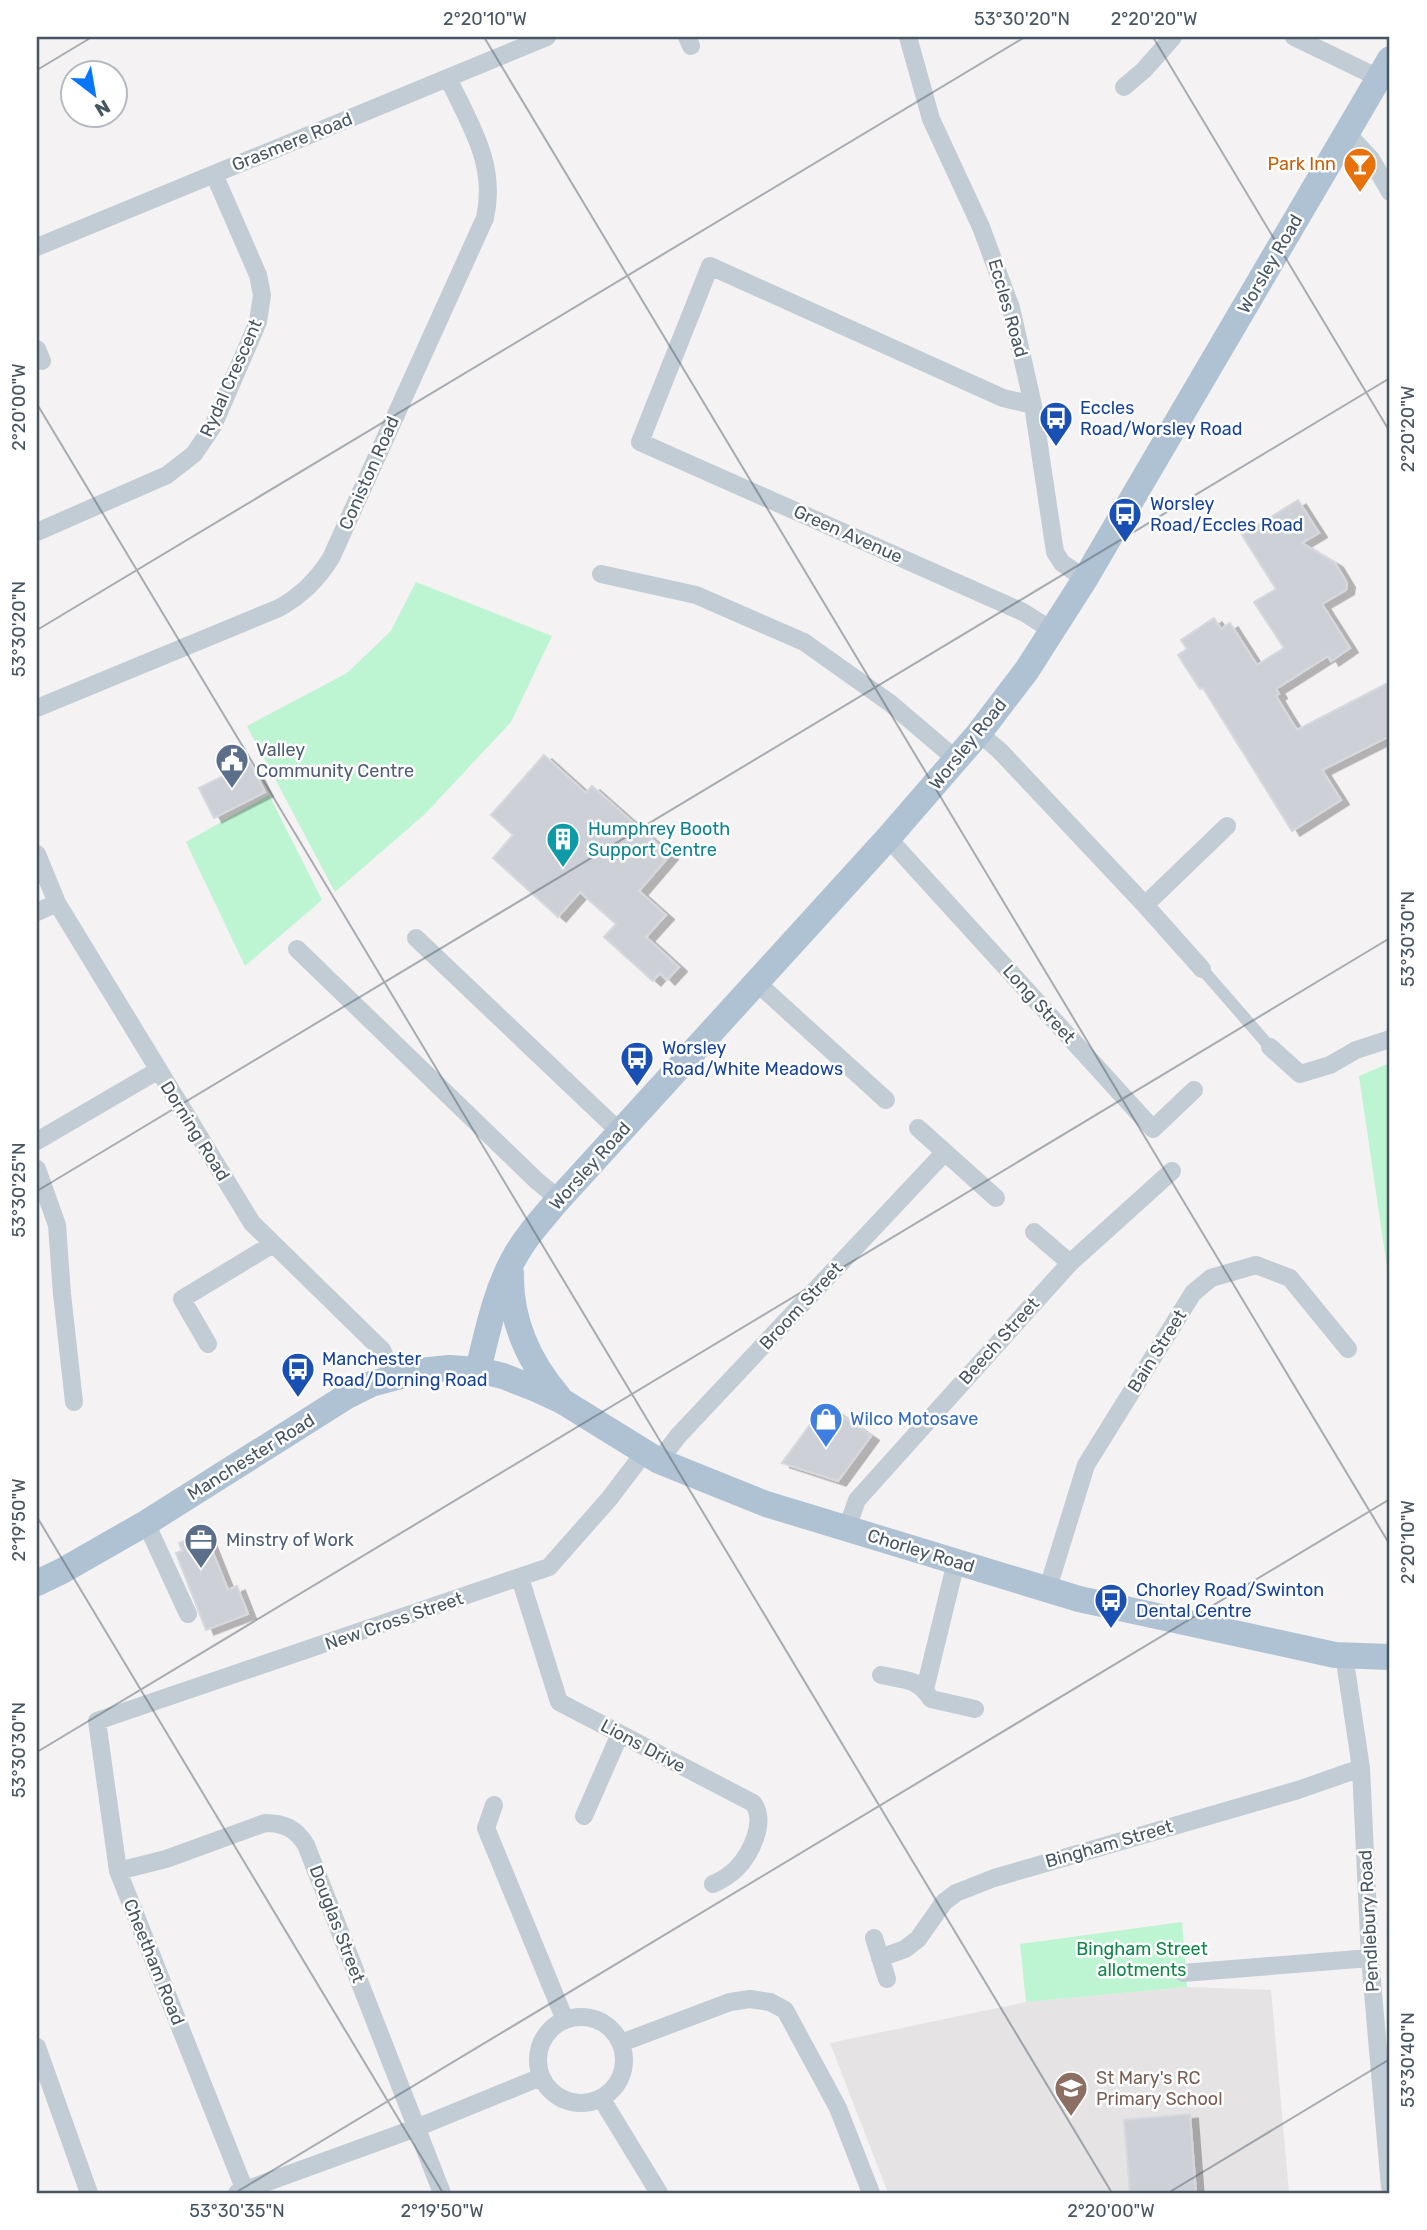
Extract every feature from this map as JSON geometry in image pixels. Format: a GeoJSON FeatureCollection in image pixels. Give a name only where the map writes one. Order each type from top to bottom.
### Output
{"type":"FeatureCollection","features":[{"type":"Feature","properties":{"kind":"main road","name":"Worsley Road"},"geometry":{"type":"LineString","coordinates":[[478,1370],[492,1316],[512,1261],[526,1238],[957,760],[1027,670],[1085,579],[1385,69]]}},
{"type":"Feature","properties":{"kind":"main road"},"geometry":{"type":"LineString","coordinates":[[512,1261],[513,1305],[520,1333],[538,1370],[562,1401]]}},
{"type":"Feature","properties":{"kind":"main road","name":"Manchester Road"},"geometry":{"type":"LineString","coordinates":[[37,1583],[146,1523],[347,1396],[372,1384],[420,1371],[449,1368],[478,1370]]}},
{"type":"Feature","properties":{"kind":"main road","name":"Chorley Road"},"geometry":{"type":"LineString","coordinates":[[478,1370],[503,1376],[562,1401],[652,1457],[766,1504],[1047,1591],[1335,1655],[1390,1657]]}},
{"type":"Feature","properties":{"kind":"street","name":"Grasmere Road"},"geometry":{"type":"LineString","coordinates":[[37,247],[547,37]]}},
{"type":"Feature","properties":{"kind":"street","name":"Eccles Road"},"geometry":{"type":"LineString","coordinates":[[908,37],[931,119],[1002,279],[1020,343],[1033,405],[1055,552],[1062,563],[1085,579]]}},
{"type":"Feature","properties":{"kind":"street"},"geometry":{"type":"LineString","coordinates":[[1124,87],[1144,70],[1173,37]]}},
{"type":"Feature","properties":{"kind":"street"},"geometry":{"type":"LineString","coordinates":[[1294,37],[1385,69]]}},
{"type":"Feature","properties":{"kind":"street","name":"Coniston Road"},"geometry":{"type":"LineString","coordinates":[[37,708],[279,608],[295,598],[321,573],[331,558],[485,218],[489,191],[485,159],[448,78]]}},
{"type":"Feature","properties":{"kind":"street"},"geometry":{"type":"LineString","coordinates":[[1347,133],[1371,159],[1390,192]]}},
{"type":"Feature","properties":{"kind":"street","name":"Rydal Crescent"},"geometry":{"type":"LineString","coordinates":[[37,532],[167,475],[194,454],[213,426],[258,322],[262,295],[258,275],[214,174]]}},
{"type":"Feature","properties":{"kind":"street","name":"Green Avenue"},"geometry":{"type":"LineString","coordinates":[[1033,405],[1003,398],[710,266],[640,442],[1023,612],[1053,631]]}},
{"type":"Feature","properties":{"kind":"street"},"geometry":{"type":"LineString","coordinates":[[601,574],[696,595],[804,642],[890,703],[957,760]]}},
{"type":"Feature","properties":{"kind":"street"},"geometry":{"type":"LineString","coordinates":[[979,733],[1000,751],[1145,905],[1270,1047],[1300,1074],[1330,1065],[1356,1051],[1390,1040]]}},
{"type":"Feature","properties":{"kind":"street"},"geometry":{"type":"LineString","coordinates":[[1145,905],[1227,826]]}},
{"type":"Feature","properties":{"kind":"street","name":"Long Street"},"geometry":{"type":"LineString","coordinates":[[888,838],[1153,1129],[1194,1090]]}},
{"type":"Feature","properties":{"kind":"street","name":"Dorning Road"},"geometry":{"type":"LineString","coordinates":[[37,854],[57,903],[252,1223],[382,1350],[394,1377]]}},
{"type":"Feature","properties":{"kind":"street"},"geometry":{"type":"LineString","coordinates":[[37,912],[57,903]]}},
{"type":"Feature","properties":{"kind":"street"},"geometry":{"type":"LineString","coordinates":[[416,938],[621,1133]]}},
{"type":"Feature","properties":{"kind":"street"},"geometry":{"type":"LineString","coordinates":[[297,949],[537,1181],[559,1199]]}},
{"type":"Feature","properties":{"kind":"street"},"geometry":{"type":"LineString","coordinates":[[756,982],[886,1100]]}},
{"type":"Feature","properties":{"kind":"street"},"geometry":{"type":"LineString","coordinates":[[37,1141],[158,1071]]}},
{"type":"Feature","properties":{"kind":"street"},"geometry":{"type":"LineString","coordinates":[[919,1128],[996,1198]]}},
{"type":"Feature","properties":{"kind":"street","name":"Broom Street"},"geometry":{"type":"LineString","coordinates":[[652,1457],[678,1436],[945,1152]]}},
{"type":"Feature","properties":{"kind":"street"},"geometry":{"type":"LineString","coordinates":[[37,1169],[57,1224],[74,1402]]}},
{"type":"Feature","properties":{"kind":"street","name":"Beech Street"},"geometry":{"type":"LineString","coordinates":[[847,1528],[857,1500],[1070,1263],[1172,1171]]}},
{"type":"Feature","properties":{"kind":"street"},"geometry":{"type":"LineString","coordinates":[[1034,1232],[1070,1263]]}},
{"type":"Feature","properties":{"kind":"street"},"geometry":{"type":"LineString","coordinates":[[208,1344],[182,1300],[273,1244]]}},
{"type":"Feature","properties":{"kind":"street","name":"Bain Street"},"geometry":{"type":"LineString","coordinates":[[1047,1591],[1086,1465],[1194,1293],[1212,1278],[1256,1265],[1290,1278],[1348,1349]]}},
{"type":"Feature","properties":{"kind":"street","name":"New Cross Street"},"geometry":{"type":"LineString","coordinates":[[97,1721],[549,1567],[609,1499],[652,1457]]}},
{"type":"Feature","properties":{"kind":"street"},"geometry":{"type":"LineString","coordinates":[[146,1523],[188,1614]]}},
{"type":"Feature","properties":{"kind":"street"},"geometry":{"type":"LineString","coordinates":[[925,1689],[956,1562]]}},
{"type":"Feature","properties":{"kind":"street","name":"Lions Drive"},"geometry":{"type":"LineString","coordinates":[[520,1578],[559,1702],[752,1803],[758,1810],[759,1821],[754,1839],[739,1866],[729,1876],[713,1884]]}},
{"type":"Feature","properties":{"kind":"street","name":"Pendlebury Road"},"geometry":{"type":"LineString","coordinates":[[1344,1655],[1361,1768],[1370,1958],[1387,2121],[1390,2187]]}},
{"type":"Feature","properties":{"kind":"street"},"geometry":{"type":"LineString","coordinates":[[881,1675],[917,1682],[931,1699],[975,1709]]}},
{"type":"Feature","properties":{"kind":"street","name":"Cheetham Road"},"geometry":{"type":"LineString","coordinates":[[97,1721],[118,1871],[242,2192]]}},
{"type":"Feature","properties":{"kind":"street"},"geometry":{"type":"LineString","coordinates":[[584,1816],[620,1734]]}},
{"type":"Feature","properties":{"kind":"street","name":"Bingham Street"},"geometry":{"type":"LineString","coordinates":[[880,1958],[905,1949],[918,1939],[944,1902],[956,1893],[993,1878],[1298,1790],[1361,1768]]}},
{"type":"Feature","properties":{"kind":"street"},"geometry":{"type":"LineString","coordinates":[[494,1805],[486,1828],[565,2020]]}},
{"type":"Feature","properties":{"kind":"street","name":"Douglas Street"},"geometry":{"type":"LineString","coordinates":[[118,1871],[166,1859],[265,1824],[278,1823],[300,1835],[442,2193]]}},
{"type":"Feature","properties":{"kind":"street"},"geometry":{"type":"LineString","coordinates":[[874,1937],[887,1979]]}},
{"type":"Feature","properties":{"kind":"street"},"geometry":{"type":"LineString","coordinates":[[1183,1973],[1370,1958]]}},
{"type":"Feature","properties":{"kind":"street"},"geometry":{"type":"LineString","coordinates":[[621,2043],[730,2002],[760,2000],[785,2010],[838,2108],[871,2193]]}},
{"type":"Feature","properties":{"kind":"street"},"geometry":{"type":"LineString","coordinates":[[591,2018],[614,2032],[621,2043],[624,2068],[619,2080],[612,2091],[588,2103],[560,2098],[549,2089],[541,2077],[539,2050],[544,2038],[565,2020],[591,2018]]}},
{"type":"Feature","properties":{"kind":"street"},"geometry":{"type":"LineString","coordinates":[[37,2048],[89,2193]]}},
{"type":"Feature","properties":{"kind":"street"},"geometry":{"type":"LineString","coordinates":[[242,2192],[416,2128],[541,2077]]}},
{"type":"Feature","properties":{"kind":"street"},"geometry":{"type":"LineString","coordinates":[[601,2098],[659,2193]]}},
{"type":"Feature","properties":{"kind":"shaded area","name":"St Mary's RC Primary School"},"geometry":{"type":"Polygon","coordinates":[[[1187,1987],[1271,1990],[1289,2193],[888,2193],[830,2043],[1026,2002],[1187,1987]]]}},
{"type":"Feature","properties":{"kind":"green space"},"geometry":{"type":"Polygon","coordinates":[[[416,582],[552,636],[511,722],[425,814],[335,892],[247,726],[347,673],[391,631],[416,582]]]}},
{"type":"Feature","properties":{"kind":"green space"},"geometry":{"type":"Polygon","coordinates":[[[269,795],[322,900],[245,966],[186,842],[269,795]]]}},
{"type":"Feature","properties":{"kind":"green space"},"geometry":{"type":"Polygon","coordinates":[[[1390,1063],[1390,1288],[1359,1076],[1390,1063]]]}},
{"type":"Feature","properties":{"kind":"green space","name":"Bingham Street allotments"},"geometry":{"type":"Polygon","coordinates":[[[1182,1922],[1187,1987],[1026,2002],[1020,1944],[1182,1922]]]}},
{"type":"Feature","properties":{"kind":"building"},"geometry":{"type":"Polygon","coordinates":[[[1298,500],[1319,533],[1302,543],[1335,563],[1347,583],[1346,590],[1322,604],[1350,648],[1331,661],[1328,656],[1276,689],[1279,694],[1276,696],[1297,730],[1390,682],[1390,736],[1322,770],[1341,800],[1292,831],[1203,688],[1200,689],[1178,655],[1187,649],[1181,640],[1214,618],[1221,629],[1230,623],[1257,665],[1284,648],[1254,602],[1276,589],[1242,535],[1298,500]]]}},
{"type":"Feature","properties":{"kind":"building","name":"Humphrey Booth Support Centre"},"geometry":{"type":"Polygon","coordinates":[[[544,755],[586,793],[592,786],[670,855],[639,891],[666,915],[646,937],[679,967],[667,980],[660,973],[653,981],[604,937],[616,924],[580,892],[558,917],[493,858],[513,835],[491,815],[544,755]]]}},
{"type":"Feature","properties":{"kind":"building","name":"Valley Community Centre"},"geometry":{"type":"Polygon","coordinates":[[[250,763],[265,792],[214,818],[199,788],[250,763]]]}},
{"type":"Feature","properties":{"kind":"building","name":"Wilco Motosave"},"geometry":{"type":"Polygon","coordinates":[[[825,1404],[871,1436],[838,1481],[782,1463],[825,1404]]]}},
{"type":"Feature","properties":{"kind":"building","name":"Minstry of Work"},"geometry":{"type":"Polygon","coordinates":[[[197,1536],[199,1543],[208,1540],[228,1590],[237,1586],[248,1614],[206,1630],[176,1553],[182,1551],[179,1543],[197,1536]]]}},
{"type":"Feature","properties":{"kind":"building"},"geometry":{"type":"Polygon","coordinates":[[[1190,2114],[1196,2193],[1130,2193],[1124,2120],[1190,2114]]]}},
{"type":"Feature","properties":{"kind":"place","name":"Park Inn"},"geometry":{"type":"Point","coordinates":[1360,194]}},
{"type":"Feature","properties":{"kind":"place","name":"Eccles Road/Worsley Road"},"geometry":{"type":"Point","coordinates":[1056,448]}},
{"type":"Feature","properties":{"kind":"place","name":"Worsley Road/Eccles Road"},"geometry":{"type":"Point","coordinates":[1125,544]}},
{"type":"Feature","properties":{"kind":"place","name":"Valley Community Centre"},"geometry":{"type":"Point","coordinates":[232,790]}},
{"type":"Feature","properties":{"kind":"place","name":"Humphrey Booth Support Centre"},"geometry":{"type":"Point","coordinates":[563,869]}},
{"type":"Feature","properties":{"kind":"place","name":"Worsley Road/White Meadows"},"geometry":{"type":"Point","coordinates":[637,1088]}},
{"type":"Feature","properties":{"kind":"place","name":"Manchester Road/Dorning Road"},"geometry":{"type":"Point","coordinates":[298,1399]}},
{"type":"Feature","properties":{"kind":"place","name":"Wilco Motosave"},"geometry":{"type":"Point","coordinates":[826,1449]}},
{"type":"Feature","properties":{"kind":"place","name":"Minstry of Work"},"geometry":{"type":"Point","coordinates":[201,1570]}},
{"type":"Feature","properties":{"kind":"place","name":"Chorley Road/Swinton Dental Centre"},"geometry":{"type":"Point","coordinates":[1111,1630]}},
{"type":"Feature","properties":{"kind":"place","name":"St Mary's RC Primary School"},"geometry":{"type":"Point","coordinates":[1071,2118]}}]}
